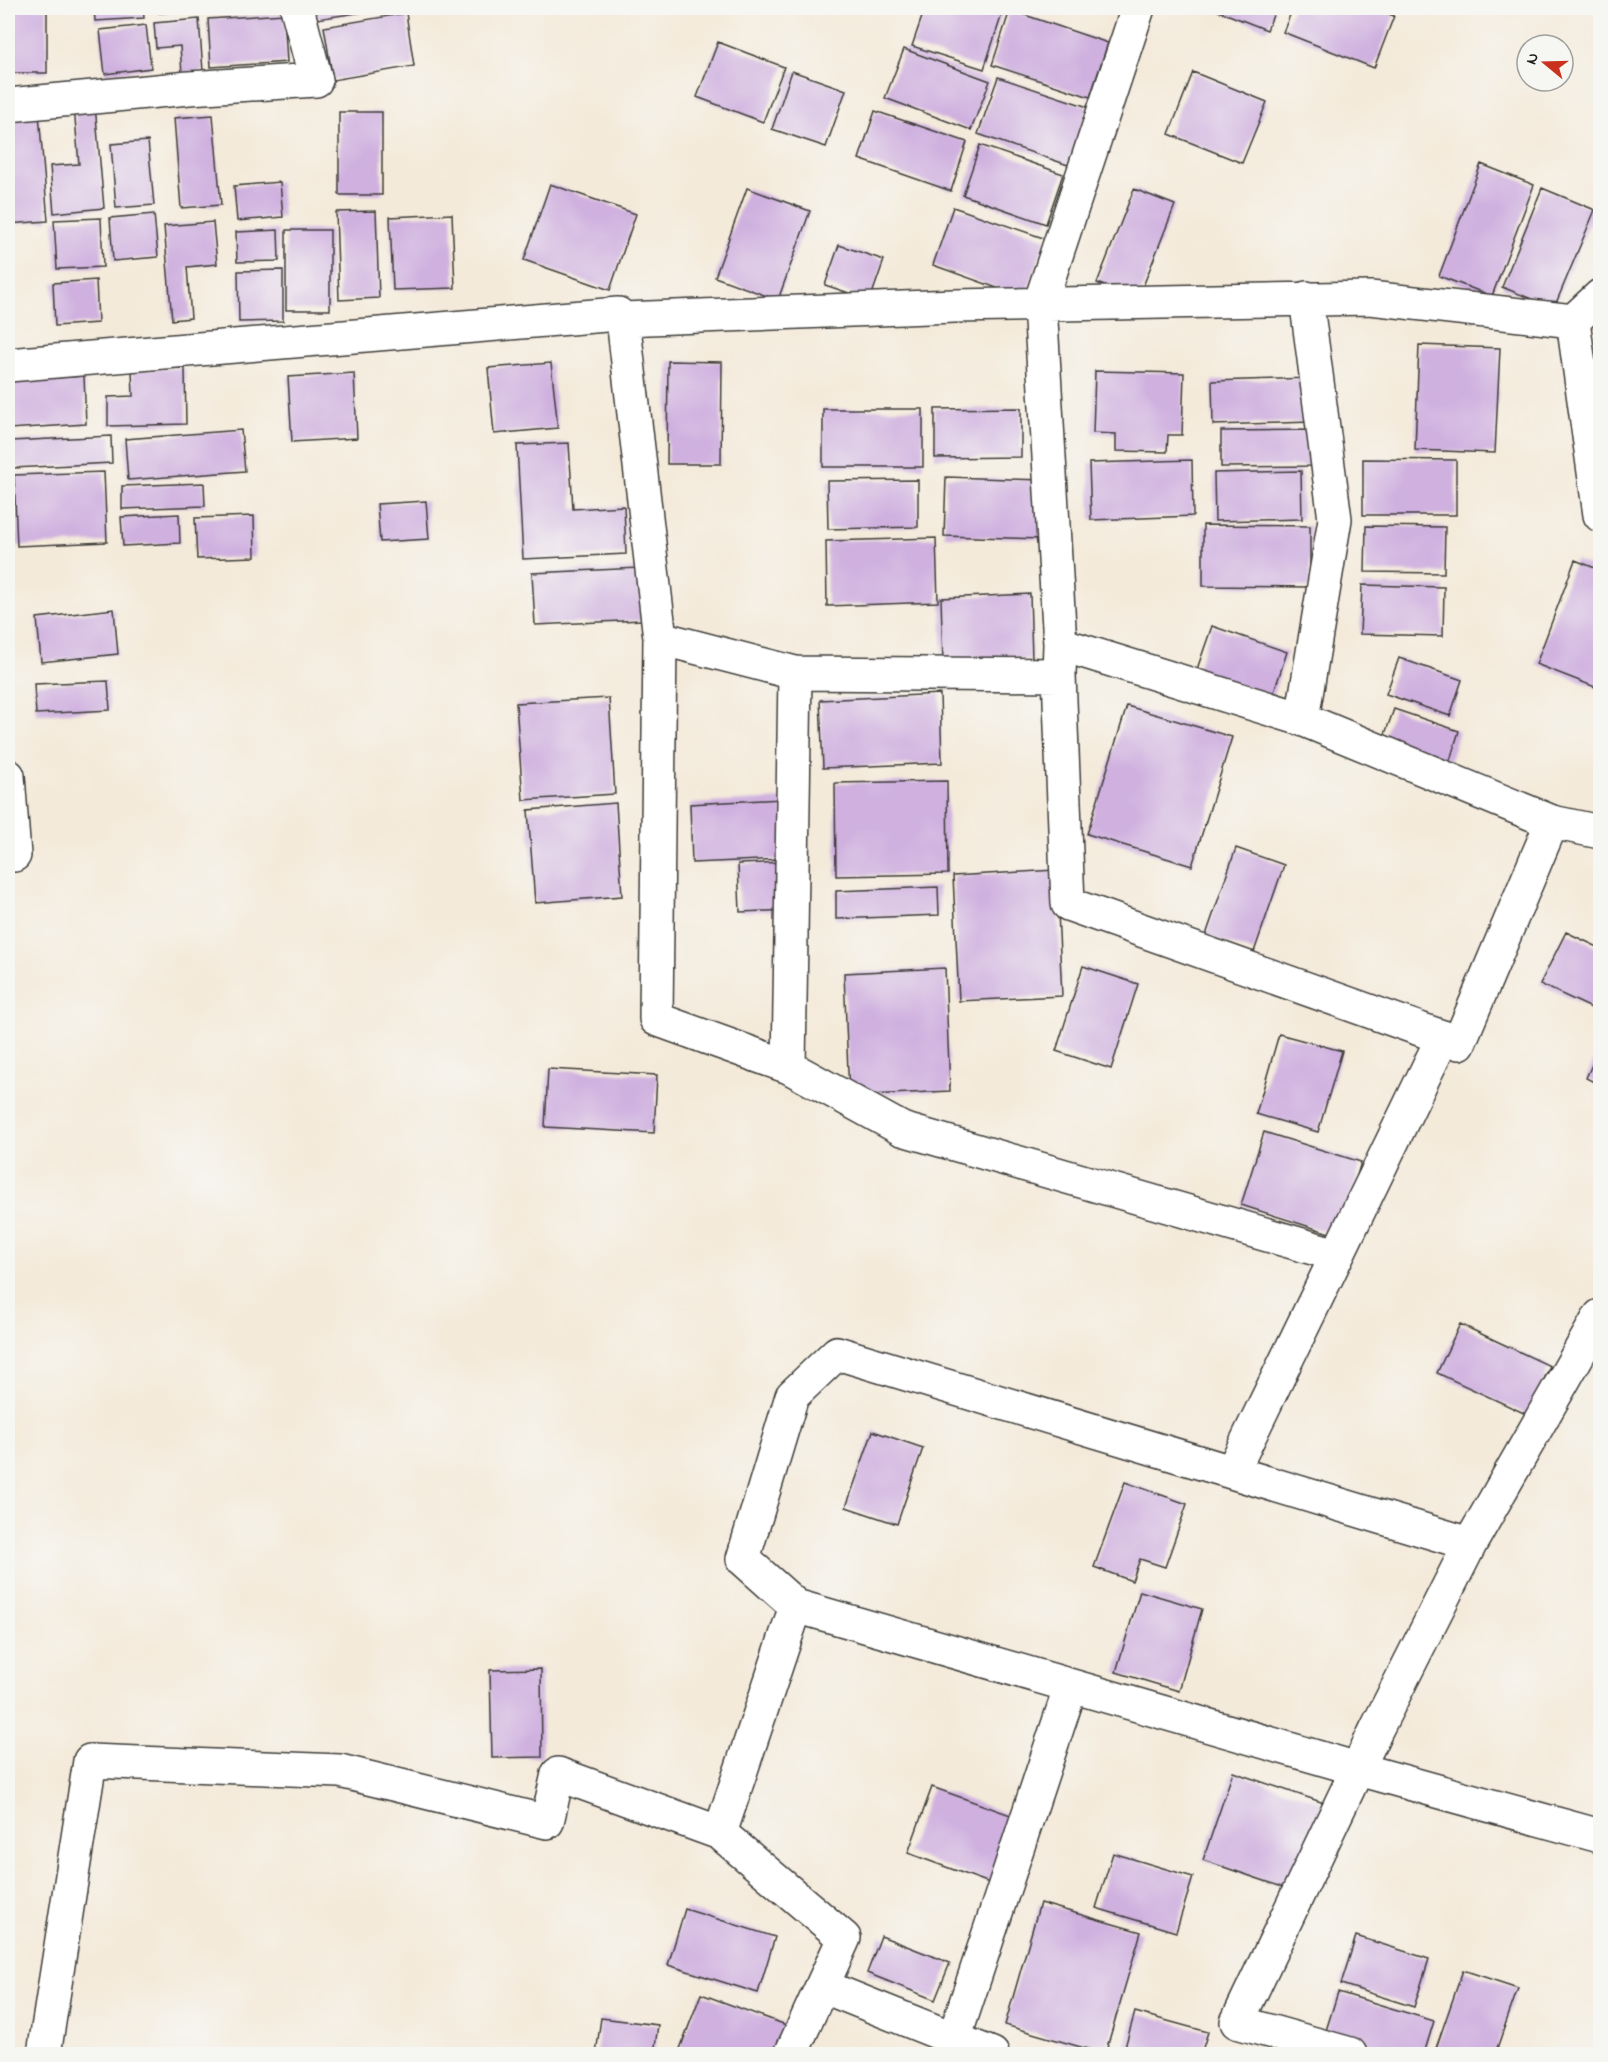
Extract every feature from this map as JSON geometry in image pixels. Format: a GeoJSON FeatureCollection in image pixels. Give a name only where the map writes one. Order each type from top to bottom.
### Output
{"type":"FeatureCollection","features":[{"type":"Feature","properties":{"kind":"street"},"geometry":{"type":"LineString","coordinates":[[8,105],[189,88],[316,80],[297,8]]}},
{"type":"Feature","properties":{"kind":"street"},"geometry":{"type":"LineString","coordinates":[[1138,8],[1040,304],[1059,660],[1068,904],[1459,1043],[1552,822]]}},
{"type":"Feature","properties":{"kind":"street"},"geometry":{"type":"LineString","coordinates":[[623,319],[1040,304],[1370,298],[1573,321],[1600,296]]}},
{"type":"Feature","properties":{"kind":"street"},"geometry":{"type":"LineString","coordinates":[[1302,719],[1335,519],[1306,298]]}},
{"type":"Feature","properties":{"kind":"street"},"geometry":{"type":"LineString","coordinates":[[8,365],[618,314],[623,319],[660,638],[656,1019],[789,1067],[902,1129],[1337,1255]]}},
{"type":"Feature","properties":{"kind":"street"},"geometry":{"type":"LineString","coordinates":[[1573,321],[1600,515]]}},
{"type":"Feature","properties":{"kind":"street"},"geometry":{"type":"LineString","coordinates":[[660,638],[795,673],[1059,660],[1302,719],[1552,822],[1600,832]]}},
{"type":"Feature","properties":{"kind":"street"},"geometry":{"type":"LineString","coordinates":[[789,1067],[795,673]]}},
{"type":"Feature","properties":{"kind":"street"},"geometry":{"type":"LineString","coordinates":[[8,776],[14,855]]}},
{"type":"Feature","properties":{"kind":"street"},"geometry":{"type":"LineString","coordinates":[[1232,1472],[1443,1037]]}},
{"type":"Feature","properties":{"kind":"street"},"geometry":{"type":"LineString","coordinates":[[1350,2055],[1237,2022],[1358,1769],[1470,1544],[1600,1316]]}},
{"type":"Feature","properties":{"kind":"street"},"geometry":{"type":"LineString","coordinates":[[1470,1544],[837,1353],[792,1396],[743,1559],[796,1606],[1358,1769],[1600,1836]]}},
{"type":"Feature","properties":{"kind":"street"},"geometry":{"type":"LineString","coordinates":[[720,1833],[796,1606]]}},
{"type":"Feature","properties":{"kind":"street"},"geometry":{"type":"LineString","coordinates":[[954,2039],[1071,1686]]}},
{"type":"Feature","properties":{"kind":"street"},"geometry":{"type":"LineString","coordinates":[[44,2055],[90,1761],[340,1771],[547,1822],[558,1773],[720,1833],[844,1938],[791,2055]]}},
{"type":"Feature","properties":{"kind":"street"},"geometry":{"type":"LineString","coordinates":[[822,1986],[992,2055]]}},
{"type":"Feature","properties":{"kind":"building"},"geometry":{"type":"Polygon","coordinates":[[[8,8],[47,8],[47,73],[8,73],[8,8]]]}},
{"type":"Feature","properties":{"kind":"building"},"geometry":{"type":"Polygon","coordinates":[[[94,8],[143,8],[144,18],[95,21],[94,8]]]}},
{"type":"Feature","properties":{"kind":"building"},"geometry":{"type":"Polygon","coordinates":[[[159,8],[199,8],[199,10],[159,13],[159,8]]]}},
{"type":"Feature","properties":{"kind":"building"},"geometry":{"type":"Polygon","coordinates":[[[205,8],[253,8],[253,9],[206,13],[205,8]]]}},
{"type":"Feature","properties":{"kind":"building"},"geometry":{"type":"Polygon","coordinates":[[[315,8],[383,8],[383,9],[317,19],[315,8]]]}},
{"type":"Feature","properties":{"kind":"building"},"geometry":{"type":"Polygon","coordinates":[[[925,8],[1004,8],[984,69],[912,46],[925,8]]]}},
{"type":"Feature","properties":{"kind":"building"},"geometry":{"type":"Polygon","coordinates":[[[1211,8],[1276,8],[1267,30],[1211,8]]]}},
{"type":"Feature","properties":{"kind":"building"},"geometry":{"type":"Polygon","coordinates":[[[1293,8],[1374,8],[1394,16],[1374,68],[1283,32],[1293,8]]]}},
{"type":"Feature","properties":{"kind":"building"},"geometry":{"type":"Polygon","coordinates":[[[1010,10],[1108,43],[1090,97],[992,65],[1010,10]]]}},
{"type":"Feature","properties":{"kind":"building"},"geometry":{"type":"Polygon","coordinates":[[[406,13],[414,66],[333,80],[324,27],[406,13]]]}},
{"type":"Feature","properties":{"kind":"building"},"geometry":{"type":"Polygon","coordinates":[[[284,14],[287,62],[211,67],[208,19],[284,14]]]}},
{"type":"Feature","properties":{"kind":"building"},"geometry":{"type":"Polygon","coordinates":[[[199,19],[203,71],[182,73],[180,46],[156,48],[154,23],[199,19]]]}},
{"type":"Feature","properties":{"kind":"building"},"geometry":{"type":"Polygon","coordinates":[[[146,25],[151,68],[105,74],[100,30],[146,25]]]}},
{"type":"Feature","properties":{"kind":"building"},"geometry":{"type":"Polygon","coordinates":[[[718,42],[784,67],[763,122],[697,97],[718,42]]]}},
{"type":"Feature","properties":{"kind":"building"},"geometry":{"type":"Polygon","coordinates":[[[904,49],[990,81],[971,130],[885,98],[904,49]]]}},
{"type":"Feature","properties":{"kind":"building"},"geometry":{"type":"Polygon","coordinates":[[[792,71],[846,90],[826,147],[772,129],[792,71]]]}},
{"type":"Feature","properties":{"kind":"building"},"geometry":{"type":"Polygon","coordinates":[[[1193,72],[1267,102],[1242,163],[1169,134],[1193,72]]]}},
{"type":"Feature","properties":{"kind":"building"},"geometry":{"type":"Polygon","coordinates":[[[998,77],[1088,107],[1068,165],[978,134],[998,77]]]}},
{"type":"Feature","properties":{"kind":"building"},"geometry":{"type":"Polygon","coordinates":[[[95,105],[104,208],[54,213],[50,166],[79,164],[74,107],[95,105]]]}},
{"type":"Feature","properties":{"kind":"building"},"geometry":{"type":"Polygon","coordinates":[[[875,111],[967,142],[951,191],[859,159],[875,111]]]}},
{"type":"Feature","properties":{"kind":"building"},"geometry":{"type":"Polygon","coordinates":[[[339,112],[382,112],[382,195],[339,195],[339,112]]]}},
{"type":"Feature","properties":{"kind":"building"},"geometry":{"type":"Polygon","coordinates":[[[39,114],[48,221],[8,224],[8,116],[39,114]]]}},
{"type":"Feature","properties":{"kind":"building"},"geometry":{"type":"Polygon","coordinates":[[[213,115],[221,205],[181,208],[174,118],[213,115]]]}},
{"type":"Feature","properties":{"kind":"building"},"geometry":{"type":"Polygon","coordinates":[[[148,141],[154,205],[116,208],[111,144],[148,141]]]}},
{"type":"Feature","properties":{"kind":"building"},"geometry":{"type":"Polygon","coordinates":[[[980,145],[1063,174],[1046,224],[963,195],[980,145]]]}},
{"type":"Feature","properties":{"kind":"building"},"geometry":{"type":"Polygon","coordinates":[[[1481,164],[1534,185],[1492,296],[1439,276],[1481,164]]]}},
{"type":"Feature","properties":{"kind":"building"},"geometry":{"type":"Polygon","coordinates":[[[280,182],[283,217],[237,221],[234,186],[280,182]]]}},
{"type":"Feature","properties":{"kind":"building"},"geometry":{"type":"Polygon","coordinates":[[[550,184],[636,214],[610,290],[524,260],[550,184]]]}},
{"type":"Feature","properties":{"kind":"building"},"geometry":{"type":"Polygon","coordinates":[[[747,188],[810,211],[778,300],[715,277],[747,188]]]}},
{"type":"Feature","properties":{"kind":"building"},"geometry":{"type":"Polygon","coordinates":[[[1542,188],[1595,210],[1554,308],[1502,287],[1542,188]]]}},
{"type":"Feature","properties":{"kind":"building"},"geometry":{"type":"Polygon","coordinates":[[[1134,189],[1175,205],[1138,299],[1097,283],[1134,189]]]}},
{"type":"Feature","properties":{"kind":"building"},"geometry":{"type":"Polygon","coordinates":[[[953,207],[1046,239],[1025,298],[933,265],[953,207]]]}},
{"type":"Feature","properties":{"kind":"building"},"geometry":{"type":"Polygon","coordinates":[[[376,211],[379,298],[339,300],[336,212],[376,211]]]}},
{"type":"Feature","properties":{"kind":"building"},"geometry":{"type":"Polygon","coordinates":[[[154,214],[158,257],[113,261],[110,218],[154,214]]]}},
{"type":"Feature","properties":{"kind":"building"},"geometry":{"type":"Polygon","coordinates":[[[452,214],[455,288],[393,290],[390,217],[452,214]]]}},
{"type":"Feature","properties":{"kind":"building"},"geometry":{"type":"Polygon","coordinates":[[[101,218],[103,267],[57,269],[54,220],[101,218]]]}},
{"type":"Feature","properties":{"kind":"building"},"geometry":{"type":"Polygon","coordinates":[[[213,222],[217,264],[187,267],[191,318],[172,320],[164,226],[213,222]]]}},
{"type":"Feature","properties":{"kind":"building"},"geometry":{"type":"Polygon","coordinates":[[[278,230],[279,261],[237,262],[236,232],[278,230]]]}},
{"type":"Feature","properties":{"kind":"building"},"geometry":{"type":"Polygon","coordinates":[[[286,230],[330,230],[330,310],[286,310],[286,230]]]}},
{"type":"Feature","properties":{"kind":"building"},"geometry":{"type":"Polygon","coordinates":[[[839,245],[884,260],[870,300],[825,285],[839,245]]]}},
{"type":"Feature","properties":{"kind":"building"},"geometry":{"type":"Polygon","coordinates":[[[283,270],[283,321],[239,322],[238,271],[283,270]]]}},
{"type":"Feature","properties":{"kind":"building"},"geometry":{"type":"Polygon","coordinates":[[[96,280],[98,323],[55,326],[53,283],[96,280]]]}},
{"type":"Feature","properties":{"kind":"building"},"geometry":{"type":"Polygon","coordinates":[[[1419,345],[1500,348],[1495,453],[1415,450],[1419,345]]]}},
{"type":"Feature","properties":{"kind":"building"},"geometry":{"type":"Polygon","coordinates":[[[668,361],[722,362],[721,464],[667,464],[668,361]]]}},
{"type":"Feature","properties":{"kind":"building"},"geometry":{"type":"Polygon","coordinates":[[[551,363],[558,428],[494,434],[488,368],[551,363]]]}},
{"type":"Feature","properties":{"kind":"building"},"geometry":{"type":"Polygon","coordinates":[[[185,368],[186,424],[108,426],[108,397],[133,396],[132,370],[185,368]]]}},
{"type":"Feature","properties":{"kind":"building"},"geometry":{"type":"Polygon","coordinates":[[[1095,371],[1184,373],[1182,435],[1168,435],[1167,452],[1116,451],[1116,434],[1093,433],[1095,371]]]}},
{"type":"Feature","properties":{"kind":"building"},"geometry":{"type":"Polygon","coordinates":[[[354,373],[357,438],[292,442],[288,377],[354,373]]]}},
{"type":"Feature","properties":{"kind":"building"},"geometry":{"type":"Polygon","coordinates":[[[84,376],[86,424],[8,429],[8,381],[84,376]]]}},
{"type":"Feature","properties":{"kind":"building"},"geometry":{"type":"Polygon","coordinates":[[[1311,378],[1312,422],[1213,425],[1212,381],[1311,378]]]}},
{"type":"Feature","properties":{"kind":"building"},"geometry":{"type":"Polygon","coordinates":[[[1021,408],[1021,457],[935,458],[935,409],[1021,408]]]}},
{"type":"Feature","properties":{"kind":"building"},"geometry":{"type":"Polygon","coordinates":[[[823,409],[923,409],[923,467],[823,467],[823,409]]]}},
{"type":"Feature","properties":{"kind":"building"},"geometry":{"type":"Polygon","coordinates":[[[241,430],[245,471],[128,480],[125,439],[241,430]]]}},
{"type":"Feature","properties":{"kind":"building"},"geometry":{"type":"Polygon","coordinates":[[[1322,430],[1322,466],[1221,467],[1221,431],[1322,430]]]}},
{"type":"Feature","properties":{"kind":"building"},"geometry":{"type":"Polygon","coordinates":[[[111,436],[112,463],[13,468],[11,441],[111,436]]]}},
{"type":"Feature","properties":{"kind":"building"},"geometry":{"type":"Polygon","coordinates":[[[569,443],[573,509],[624,506],[626,554],[523,559],[517,445],[569,443]]]}},
{"type":"Feature","properties":{"kind":"building"},"geometry":{"type":"Polygon","coordinates":[[[1363,459],[1456,460],[1456,515],[1363,515],[1363,459]]]}},
{"type":"Feature","properties":{"kind":"building"},"geometry":{"type":"Polygon","coordinates":[[[1192,460],[1193,516],[1091,520],[1089,463],[1192,460]]]}},
{"type":"Feature","properties":{"kind":"building"},"geometry":{"type":"Polygon","coordinates":[[[1301,471],[1302,519],[1215,521],[1214,473],[1301,471]]]}},
{"type":"Feature","properties":{"kind":"building"},"geometry":{"type":"Polygon","coordinates":[[[104,472],[107,542],[17,546],[14,475],[104,472]]]}},
{"type":"Feature","properties":{"kind":"building"},"geometry":{"type":"Polygon","coordinates":[[[946,477],[1044,480],[1042,539],[944,536],[946,477]]]}},
{"type":"Feature","properties":{"kind":"building"},"geometry":{"type":"Polygon","coordinates":[[[918,480],[918,527],[828,529],[827,481],[918,480]]]}},
{"type":"Feature","properties":{"kind":"building"},"geometry":{"type":"Polygon","coordinates":[[[204,483],[205,506],[122,509],[122,486],[204,483]]]}},
{"type":"Feature","properties":{"kind":"building"},"geometry":{"type":"Polygon","coordinates":[[[426,501],[429,539],[380,542],[377,504],[426,501]]]}},
{"type":"Feature","properties":{"kind":"building"},"geometry":{"type":"Polygon","coordinates":[[[179,514],[180,543],[123,546],[121,517],[179,514]]]}},
{"type":"Feature","properties":{"kind":"building"},"geometry":{"type":"Polygon","coordinates":[[[254,516],[255,557],[197,559],[195,518],[254,516]]]}},
{"type":"Feature","properties":{"kind":"building"},"geometry":{"type":"Polygon","coordinates":[[[1203,525],[1310,526],[1310,587],[1203,586],[1203,525]]]}},
{"type":"Feature","properties":{"kind":"building"},"geometry":{"type":"Polygon","coordinates":[[[1366,526],[1445,527],[1444,573],[1365,572],[1366,526]]]}},
{"type":"Feature","properties":{"kind":"building"},"geometry":{"type":"Polygon","coordinates":[[[936,538],[938,602],[827,606],[826,541],[936,538]]]}},
{"type":"Feature","properties":{"kind":"building"},"geometry":{"type":"Polygon","coordinates":[[[1575,560],[1600,570],[1600,689],[1536,664],[1575,560]]]}},
{"type":"Feature","properties":{"kind":"building"},"geometry":{"type":"Polygon","coordinates":[[[640,568],[642,620],[535,625],[532,573],[640,568]]]}},
{"type":"Feature","properties":{"kind":"building"},"geometry":{"type":"Polygon","coordinates":[[[1362,585],[1444,587],[1443,636],[1360,634],[1362,585]]]}},
{"type":"Feature","properties":{"kind":"building"},"geometry":{"type":"Polygon","coordinates":[[[1030,594],[1032,659],[943,663],[941,598],[1030,594]]]}},
{"type":"Feature","properties":{"kind":"building"},"geometry":{"type":"Polygon","coordinates":[[[114,609],[118,654],[41,662],[37,618],[114,609]]]}},
{"type":"Feature","properties":{"kind":"building"},"geometry":{"type":"Polygon","coordinates":[[[1212,626],[1287,652],[1272,698],[1196,672],[1212,626]]]}},
{"type":"Feature","properties":{"kind":"building"},"geometry":{"type":"Polygon","coordinates":[[[1399,658],[1462,680],[1450,716],[1386,694],[1399,658]]]}},
{"type":"Feature","properties":{"kind":"building"},"geometry":{"type":"Polygon","coordinates":[[[108,681],[110,710],[36,714],[34,684],[108,681]]]}},
{"type":"Feature","properties":{"kind":"building"},"geometry":{"type":"Polygon","coordinates":[[[940,694],[942,763],[823,768],[820,700],[940,694]]]}},
{"type":"Feature","properties":{"kind":"building"},"geometry":{"type":"Polygon","coordinates":[[[609,698],[615,794],[523,800],[516,703],[609,698]]]}},
{"type":"Feature","properties":{"kind":"building"},"geometry":{"type":"Polygon","coordinates":[[[1127,706],[1232,737],[1192,866],[1087,834],[1127,706]]]}},
{"type":"Feature","properties":{"kind":"building"},"geometry":{"type":"Polygon","coordinates":[[[1394,709],[1459,731],[1447,770],[1380,748],[1394,709]]]}},
{"type":"Feature","properties":{"kind":"building"},"geometry":{"type":"Polygon","coordinates":[[[947,781],[948,874],[836,876],[835,783],[947,781]]]}},
{"type":"Feature","properties":{"kind":"building"},"geometry":{"type":"Polygon","coordinates":[[[782,799],[785,859],[692,863],[690,804],[782,799]]]}},
{"type":"Feature","properties":{"kind":"building"},"geometry":{"type":"Polygon","coordinates":[[[616,803],[622,896],[535,903],[528,810],[616,803]]]}},
{"type":"Feature","properties":{"kind":"building"},"geometry":{"type":"Polygon","coordinates":[[[1236,848],[1284,865],[1254,952],[1206,935],[1236,848]]]}},
{"type":"Feature","properties":{"kind":"building"},"geometry":{"type":"Polygon","coordinates":[[[788,862],[790,910],[740,912],[738,864],[788,862]]]}},
{"type":"Feature","properties":{"kind":"building"},"geometry":{"type":"Polygon","coordinates":[[[1056,870],[1062,996],[959,1001],[953,876],[1056,870]]]}},
{"type":"Feature","properties":{"kind":"building"},"geometry":{"type":"Polygon","coordinates":[[[938,887],[939,915],[836,919],[836,891],[938,887]]]}},
{"type":"Feature","properties":{"kind":"building"},"geometry":{"type":"Polygon","coordinates":[[[1566,932],[1600,948],[1600,1012],[1540,984],[1566,932]]]}},
{"type":"Feature","properties":{"kind":"building"},"geometry":{"type":"Polygon","coordinates":[[[1083,966],[1138,984],[1111,1069],[1056,1051],[1083,966]]]}},
{"type":"Feature","properties":{"kind":"building"},"geometry":{"type":"Polygon","coordinates":[[[945,968],[950,1091],[849,1096],[844,973],[945,968]]]}},
{"type":"Feature","properties":{"kind":"building"},"geometry":{"type":"Polygon","coordinates":[[[1279,1034],[1342,1051],[1318,1132],[1256,1114],[1279,1034]]]}},
{"type":"Feature","properties":{"kind":"building"},"geometry":{"type":"Polygon","coordinates":[[[1600,1047],[1600,1085],[1586,1078],[1600,1047]]]}},
{"type":"Feature","properties":{"kind":"building"},"geometry":{"type":"Polygon","coordinates":[[[548,1069],[657,1075],[654,1133],[545,1127],[548,1069]]]}},
{"type":"Feature","properties":{"kind":"building"},"geometry":{"type":"Polygon","coordinates":[[[1264,1132],[1361,1162],[1339,1236],[1241,1205],[1264,1132]]]}},
{"type":"Feature","properties":{"kind":"building"},"geometry":{"type":"Polygon","coordinates":[[[1460,1324],[1550,1366],[1528,1415],[1437,1373],[1460,1324]]]}},
{"type":"Feature","properties":{"kind":"building"},"geometry":{"type":"Polygon","coordinates":[[[873,1431],[923,1448],[897,1524],[846,1507],[873,1431]]]}},
{"type":"Feature","properties":{"kind":"building"},"geometry":{"type":"Polygon","coordinates":[[[1125,1482],[1187,1504],[1165,1567],[1140,1559],[1132,1581],[1094,1567],[1125,1482]]]}},
{"type":"Feature","properties":{"kind":"building"},"geometry":{"type":"Polygon","coordinates":[[[1140,1591],[1202,1609],[1179,1691],[1116,1672],[1140,1591]]]}},
{"type":"Feature","properties":{"kind":"building"},"geometry":{"type":"Polygon","coordinates":[[[541,1669],[542,1757],[492,1758],[490,1670],[541,1669]]]}},
{"type":"Feature","properties":{"kind":"building"},"geometry":{"type":"Polygon","coordinates":[[[1233,1772],[1324,1803],[1294,1891],[1203,1860],[1233,1772]]]}},
{"type":"Feature","properties":{"kind":"building"},"geometry":{"type":"Polygon","coordinates":[[[932,1787],[1030,1822],[1006,1889],[908,1853],[932,1787]]]}},
{"type":"Feature","properties":{"kind":"building"},"geometry":{"type":"Polygon","coordinates":[[[1113,1853],[1193,1877],[1176,1932],[1096,1908],[1113,1853]]]}},
{"type":"Feature","properties":{"kind":"building"},"geometry":{"type":"Polygon","coordinates":[[[1040,1903],[1141,1932],[1105,2054],[1005,2025],[1040,1903]]]}},
{"type":"Feature","properties":{"kind":"building"},"geometry":{"type":"Polygon","coordinates":[[[685,1909],[775,1937],[758,1993],[668,1965],[685,1909]]]}},
{"type":"Feature","properties":{"kind":"building"},"geometry":{"type":"Polygon","coordinates":[[[881,1936],[950,1963],[935,2000],[867,1973],[881,1936]]]}},
{"type":"Feature","properties":{"kind":"building"},"geometry":{"type":"Polygon","coordinates":[[[1356,1936],[1429,1959],[1414,2007],[1341,1984],[1356,1936]]]}},
{"type":"Feature","properties":{"kind":"building"},"geometry":{"type":"Polygon","coordinates":[[[1463,1970],[1518,1988],[1495,2054],[1434,2054],[1463,1970]]]}},
{"type":"Feature","properties":{"kind":"building"},"geometry":{"type":"Polygon","coordinates":[[[1338,1992],[1434,2021],[1424,2054],[1381,2054],[1324,2037],[1338,1992]]]}},
{"type":"Feature","properties":{"kind":"building"},"geometry":{"type":"Polygon","coordinates":[[[701,1994],[800,2030],[791,2054],[678,2054],[701,1994]]]}},
{"type":"Feature","properties":{"kind":"building"},"geometry":{"type":"Polygon","coordinates":[[[1135,2012],[1208,2032],[1201,2054],[1123,2054],[1135,2012]]]}},
{"type":"Feature","properties":{"kind":"building"},"geometry":{"type":"Polygon","coordinates":[[[601,2018],[658,2025],[654,2054],[596,2054],[601,2018]]]}}]}
